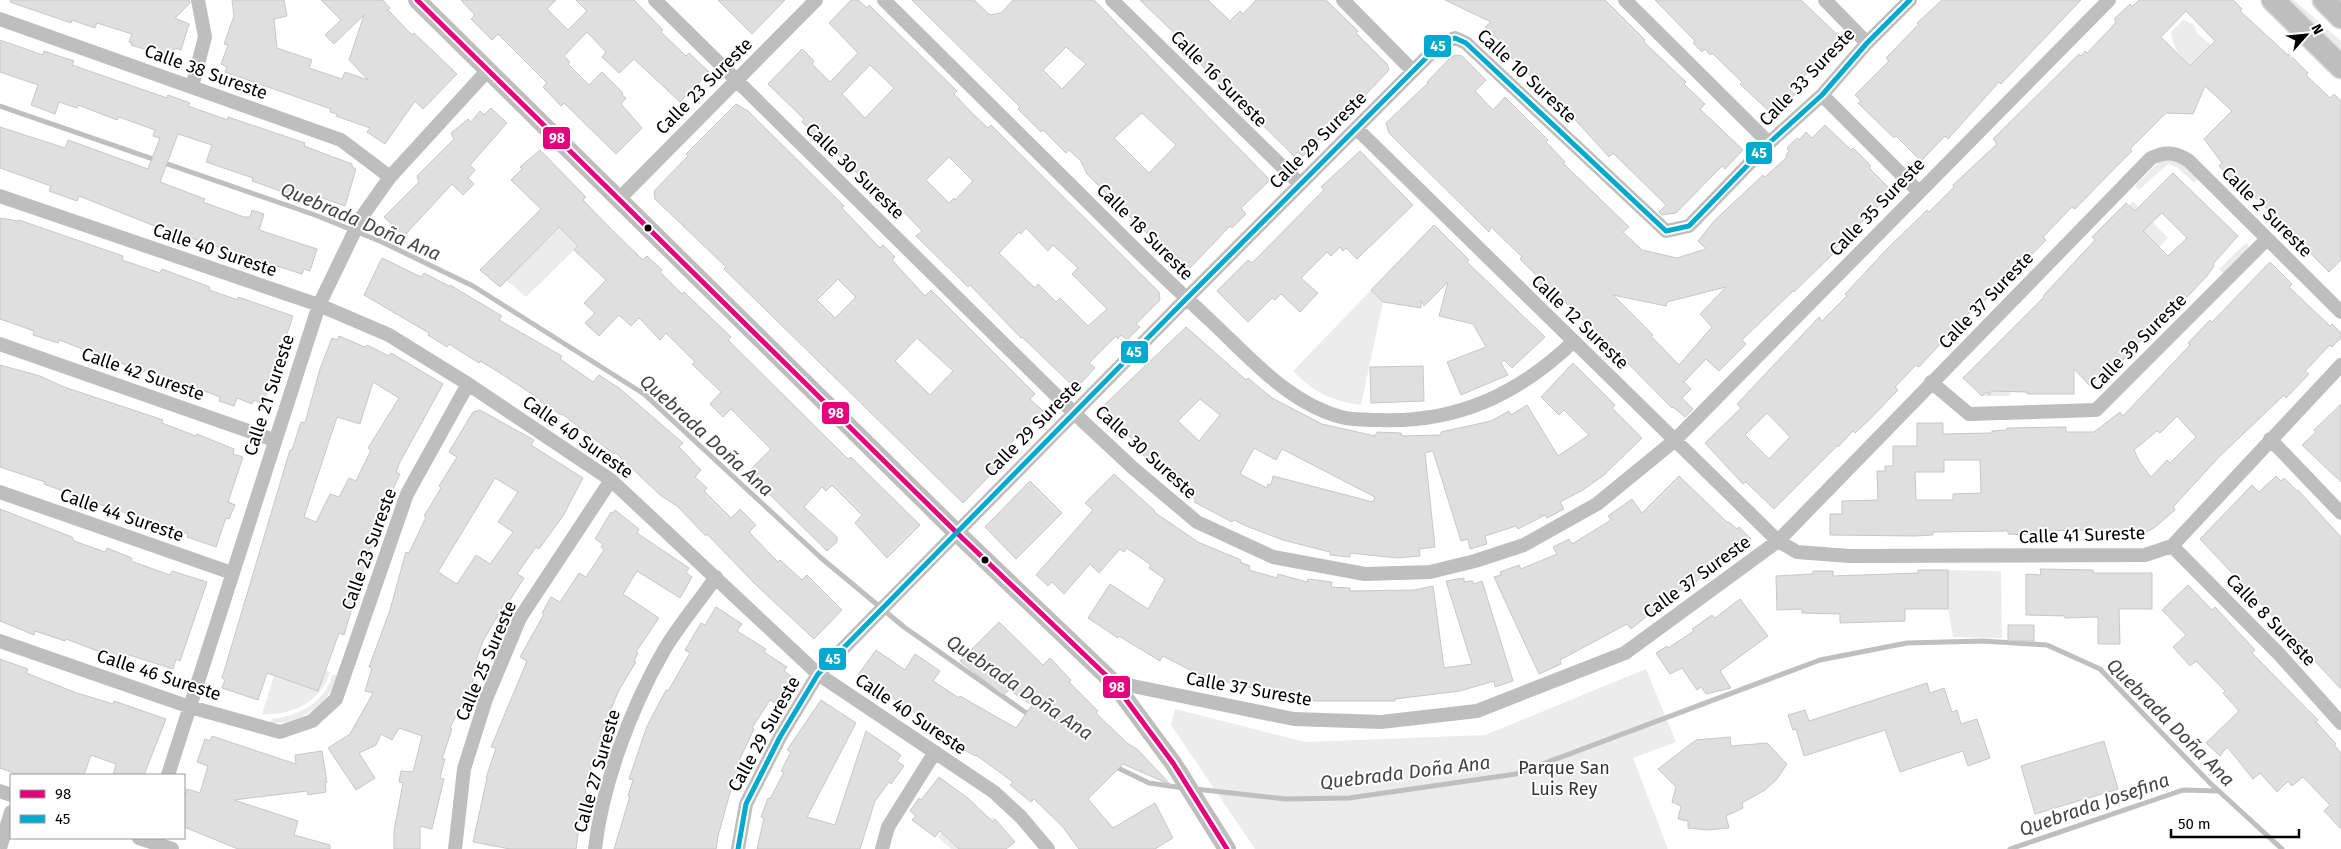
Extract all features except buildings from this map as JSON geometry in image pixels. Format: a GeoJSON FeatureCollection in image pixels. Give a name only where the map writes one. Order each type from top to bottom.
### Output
{"type":"FeatureCollection","features":[{"type":"Feature","properties":{"kind":"main road"},"geometry":{"type":"LineString","coordinates":[[2273,0],[2341,67]]}},
{"type":"Feature","properties":{"kind":"main road"},"geometry":{"type":"LineString","coordinates":[[2324,0],[2341,17]]}},
{"type":"Feature","properties":{"kind":"street"},"geometry":{"type":"LineString","coordinates":[[192,87],[205,37],[198,0]]}},
{"type":"Feature","properties":{"kind":"street"},"geometry":{"type":"LineString","coordinates":[[417,0],[956,532],[1113,682],[1173,763],[1228,849]]}},
{"type":"Feature","properties":{"kind":"street","name":"Calle 30 Sureste"},"geometry":{"type":"LineString","coordinates":[[654,0],[1074,413],[1133,468],[1197,522],[1272,556],[1365,574],[1430,572],[1475,561],[1524,545],[1598,504],[1674,441]]}},
{"type":"Feature","properties":{"kind":"street","name":"Calle 23 Sureste"},"geometry":{"type":"LineString","coordinates":[[619,199],[816,0]]}},
{"type":"Feature","properties":{"kind":"street","name":"Calle 18 Sureste"},"geometry":{"type":"LineString","coordinates":[[884,0],[1186,299],[1288,392],[1321,410],[1342,417],[1395,421],[1438,416],[1469,409],[1490,401],[1537,373],[1574,341]]}},
{"type":"Feature","properties":{"kind":"street","name":"Calle 16 Sureste"},"geometry":{"type":"LineString","coordinates":[[1112,0],[1300,184]]}},
{"type":"Feature","properties":{"kind":"street"},"geometry":{"type":"LineString","coordinates":[[1343,0],[1412,70]]}},
{"type":"Feature","properties":{"kind":"street"},"geometry":{"type":"LineString","coordinates":[[1625,0],[1769,143]]}},
{"type":"Feature","properties":{"kind":"street"},"geometry":{"type":"LineString","coordinates":[[1825,0],[1868,43]]}},
{"type":"Feature","properties":{"kind":"street","name":"Calle 33 Sureste"},"geometry":{"type":"LineString","coordinates":[[1662,228],[1666,232],[1689,226],[1769,143],[1822,95],[1868,43],[1910,0]]}},
{"type":"Feature","properties":{"kind":"street","name":"Calle 35 Sureste"},"geometry":{"type":"LineString","coordinates":[[1674,441],[2108,0]]}},
{"type":"Feature","properties":{"kind":"street","name":"Calle 38 Sureste"},"geometry":{"type":"LineString","coordinates":[[0,20],[341,140],[390,177]]}},
{"type":"Feature","properties":{"kind":"street","name":"Calle 10 Sureste"},"geometry":{"type":"LineString","coordinates":[[1412,70],[1441,43],[1455,38],[1466,43],[1662,228]]}},
{"type":"Feature","properties":{"kind":"street","name":"Calle 21 Sureste"},"geometry":{"type":"LineString","coordinates":[[168,774],[274,440],[319,306],[348,242],[361,218],[390,177],[488,70]]}},
{"type":"Feature","properties":{"kind":"street","name":"Calle 29 Sureste"},"geometry":{"type":"LineString","coordinates":[[738,849],[746,804],[780,738],[818,674],[1186,299],[1357,129],[1412,70]]}},
{"type":"Feature","properties":{"kind":"street"},"geometry":{"type":"LineString","coordinates":[[1822,95],[1918,192]]}},
{"type":"Feature","properties":{"kind":"street","name":"Calle 12 Sureste"},"geometry":{"type":"LineString","coordinates":[[1357,129],[1778,541]]}},
{"type":"Feature","properties":{"kind":"street","name":"Calle 2 Sureste"},"geometry":{"type":"LineString","coordinates":[[2159,154],[2168,152],[2180,155],[2189,161],[2341,312]]}},
{"type":"Feature","properties":{"kind":"street","name":"Calle 37 Sureste"},"geometry":{"type":"LineString","coordinates":[[1113,682],[1294,719],[1381,722],[1477,711],[1625,653],[1778,541],[2151,158],[2159,154]]}},
{"type":"Feature","properties":{"kind":"street","name":"Calle 40 Sureste"},"geometry":{"type":"LineString","coordinates":[[0,196],[319,306],[389,335],[468,384],[611,480],[818,674],[994,792],[1021,817],[1048,849]]}},
{"type":"Feature","properties":{"kind":"street","name":"Calle 39 Sureste"},"geometry":{"type":"LineString","coordinates":[[1932,382],[1969,414],[2096,410],[2268,239]]}},
{"type":"Feature","properties":{"kind":"street","name":"Calle 42 Sureste"},"geometry":{"type":"LineString","coordinates":[[0,344],[274,440]]}},
{"type":"Feature","properties":{"kind":"street","name":"Calle 41 Sureste"},"geometry":{"type":"LineString","coordinates":[[1778,541],[1797,552],[1849,556],[2145,555],[2172,546],[2341,364]]}},
{"type":"Feature","properties":{"kind":"street","name":"Calle 23 Sureste"},"geometry":{"type":"LineString","coordinates":[[307,723],[336,699],[407,494],[468,384]]}},
{"type":"Feature","properties":{"kind":"street"},"geometry":{"type":"LineString","coordinates":[[2270,439],[2341,514]]}},
{"type":"Feature","properties":{"kind":"street","name":"Calle 25 Sureste"},"geometry":{"type":"LineString","coordinates":[[455,849],[464,769],[486,699],[516,627],[611,480]]}},
{"type":"Feature","properties":{"kind":"street","name":"Calle 44 Sureste"},"geometry":{"type":"LineString","coordinates":[[0,492],[232,573]]}},
{"type":"Feature","properties":{"kind":"street","name":"Calle 8 Sureste"},"geometry":{"type":"LineString","coordinates":[[2172,546],[2280,655],[2341,723]]}},
{"type":"Feature","properties":{"kind":"street","name":"Calle 27 Sureste"},"geometry":{"type":"LineString","coordinates":[[595,849],[598,824],[629,719],[663,650],[716,578]]}},
{"type":"Feature","properties":{"kind":"street","name":"Calle 46 Sureste"},"geometry":{"type":"LineString","coordinates":[[0,641],[190,707],[280,732],[307,723]]}},
{"type":"Feature","properties":{"kind":"street"},"geometry":{"type":"LineString","coordinates":[[882,849],[888,827],[935,752]]}},
{"type":"Feature","properties":{"kind":"street"},"geometry":{"type":"LineString","coordinates":[[0,848],[10,815]]}},
{"type":"Feature","properties":{"kind":"street"},"geometry":{"type":"LineString","coordinates":[[144,841],[172,849]]}},
{"type":"Feature","properties":{"kind":"green space"},"geometry":{"type":"Polygon","coordinates":[[[2286,0],[2294,0],[2341,41],[2341,54],[2286,0]]]}},
{"type":"Feature","properties":{"kind":"green space"},"geometry":{"type":"Polygon","coordinates":[[[2183,20],[2193,24],[2198,34],[2211,45],[2192,66],[2184,67],[2181,63],[2182,57],[2175,46],[2171,32],[2183,20]]]}},
{"type":"Feature","properties":{"kind":"green space"},"geometry":{"type":"Polygon","coordinates":[[[2169,158],[2182,163],[2197,179],[2194,183],[2177,167],[2168,164],[2139,190],[2135,186],[2161,160],[2169,158]]]}},
{"type":"Feature","properties":{"kind":"green space"},"geometry":{"type":"Polygon","coordinates":[[[2133,201],[2168,238],[2146,261],[2136,238],[2149,225],[2129,205],[2133,201]]]}},
{"type":"Feature","properties":{"kind":"green space"},"geometry":{"type":"Polygon","coordinates":[[[559,227],[579,245],[526,297],[506,280],[559,227]]]}},
{"type":"Feature","properties":{"kind":"green space"},"geometry":{"type":"Polygon","coordinates":[[[2248,243],[2249,248],[2223,273],[2219,269],[2248,243]]]}},
{"type":"Feature","properties":{"kind":"green space"},"geometry":{"type":"Polygon","coordinates":[[[1371,290],[1383,302],[1361,405],[1341,401],[1315,390],[1293,371],[1371,290]]]}},
{"type":"Feature","properties":{"kind":"green space"},"geometry":{"type":"Polygon","coordinates":[[[1997,386],[2010,391],[2010,396],[1982,396],[1986,392],[1990,394],[1997,386]]]}},
{"type":"Feature","properties":{"kind":"green space"},"geometry":{"type":"Polygon","coordinates":[[[1948,570],[2001,571],[2002,638],[1953,637],[1948,609],[1948,570]]]}},
{"type":"Feature","properties":{"kind":"green space","name":"Parque San Luis Rey"},"geometry":{"type":"Polygon","coordinates":[[[1646,669],[1676,742],[1633,758],[1668,849],[1255,849],[1171,725],[1175,709],[1306,742],[1485,735],[1646,669]]]}},
{"type":"Feature","properties":{"kind":"green space"},"geometry":{"type":"Polygon","coordinates":[[[325,670],[330,672],[326,682],[320,691],[304,705],[284,712],[262,714],[274,676],[318,691],[325,670]]]}},
{"type":"Feature","properties":{"kind":"green space"},"geometry":{"type":"Polygon","coordinates":[[[333,674],[339,676],[321,703],[303,716],[293,720],[271,723],[271,719],[292,715],[318,700],[329,684],[333,674]]]}},
{"type":"Feature","properties":{"kind":"green space"},"geometry":{"type":"Polygon","coordinates":[[[953,816],[959,821],[945,836],[961,849],[951,849],[938,837],[953,816]]]}},
{"type":"Feature","properties":{"kind":"green space"},"geometry":{"type":"Polygon","coordinates":[[[992,817],[995,819],[966,849],[961,849],[992,817]]]}},
{"type":"Feature","properties":{"kind":"waterway","name":"Quebrada Doña Ana"},"geometry":{"type":"LineString","coordinates":[[0,106],[315,215],[382,242],[473,286],[644,394],[820,557],[904,627],[1032,717]]}},
{"type":"Feature","properties":{"kind":"waterway","name":"Quebrada Doña Ana"},"geometry":{"type":"LineString","coordinates":[[1195,789],[1286,799],[1349,798],[1516,774],[1820,660],[1907,643],[1983,641],[2047,645],[2100,669],[2209,782],[2282,849]]}},
{"type":"Feature","properties":{"kind":"waterway","name":"Quebrada Doña Ana"},"geometry":{"type":"LineString","coordinates":[[1114,766],[1149,783],[1184,788]]}},
{"type":"Feature","properties":{"kind":"waterway","name":"Quebrada Josefina"},"geometry":{"type":"LineString","coordinates":[[2010,849],[2183,790],[2219,791]]}},
{"type":"Feature","properties":{"kind":"transit line","name":"98"},"geometry":{"type":"LineString","coordinates":[[417,0],[956,532],[1113,682],[1173,763],[1227,849]]}},
{"type":"Feature","properties":{"kind":"transit line","name":"45"},"geometry":{"type":"LineString","coordinates":[[738,849],[746,804],[780,737],[818,674],[1186,299],[1441,43],[1455,38],[1466,43],[1666,231],[1689,226],[1769,143],[1822,95],[1867,43],[1910,0]]}}]}
